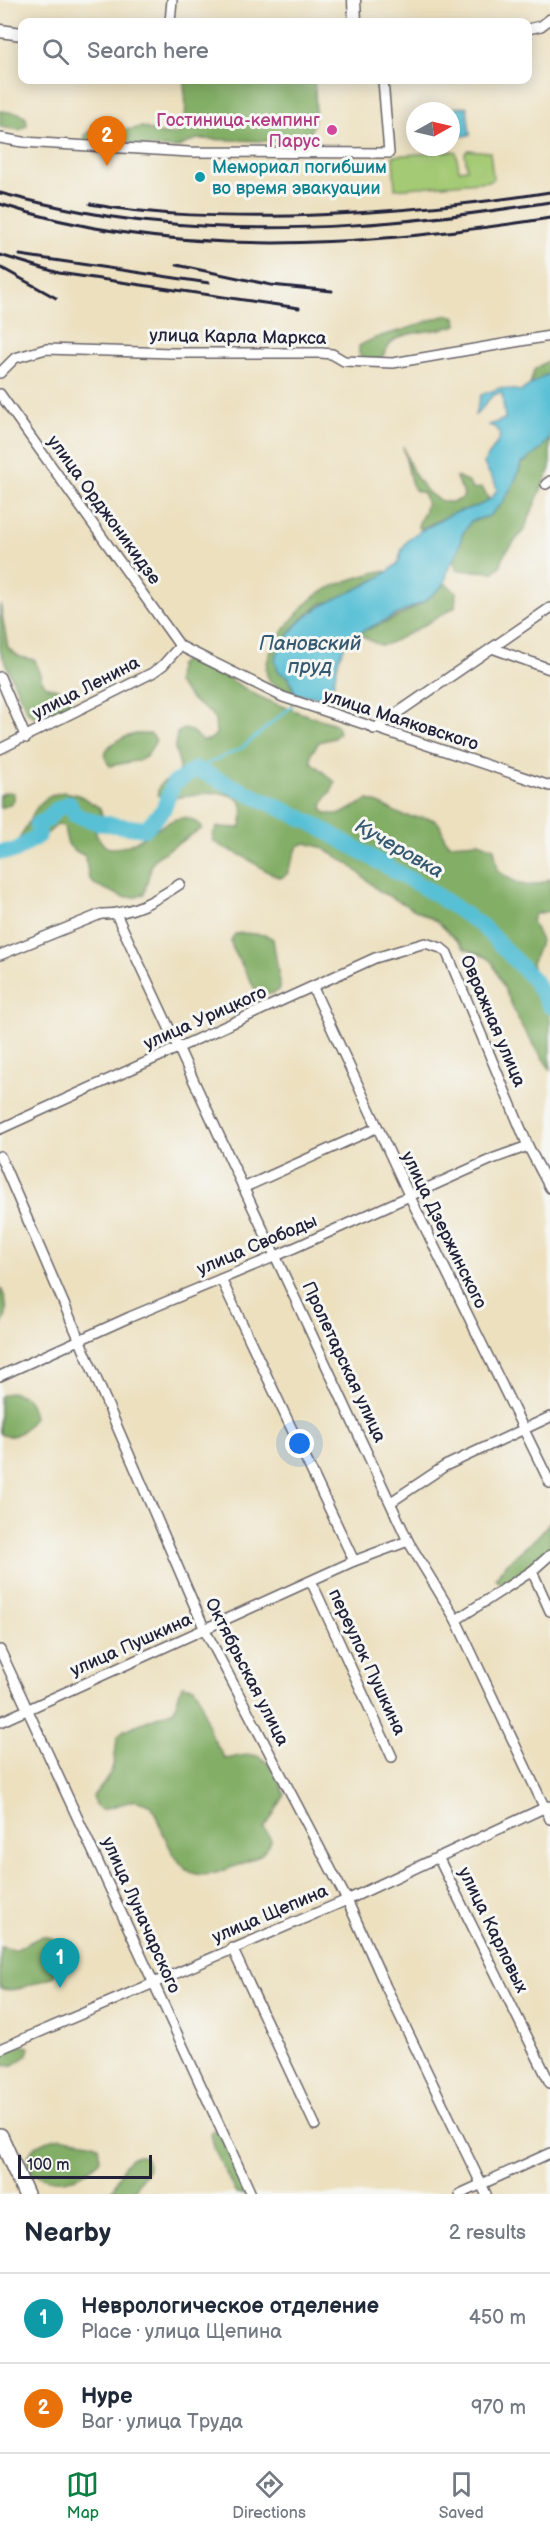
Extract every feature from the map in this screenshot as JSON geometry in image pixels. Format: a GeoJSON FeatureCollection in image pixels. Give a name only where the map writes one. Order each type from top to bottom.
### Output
{"type":"FeatureCollection","features":[{"type":"Feature","properties":{"kind":"main road"},"geometry":{"type":"LineString","coordinates":[[0,2136],[26,2194]]}},
{"type":"Feature","properties":{"kind":"street"},"geometry":{"type":"LineString","coordinates":[[170,18],[172,0]]}},
{"type":"Feature","properties":{"kind":"street"},"geometry":{"type":"LineString","coordinates":[[354,0],[355,18]]}},
{"type":"Feature","properties":{"kind":"street"},"geometry":{"type":"LineString","coordinates":[[532,28],[541,26],[550,19]]}},
{"type":"Feature","properties":{"kind":"street"},"geometry":{"type":"LineString","coordinates":[[0,31],[18,33]]}},
{"type":"Feature","properties":{"kind":"street"},"geometry":{"type":"LineString","coordinates":[[0,138],[23,142],[189,152],[389,153],[383,84]]}},
{"type":"Feature","properties":{"kind":"street","name":"улица Карла Маркса"},"geometry":{"type":"LineString","coordinates":[[0,373],[15,358],[33,351],[53,348],[321,353],[332,354],[344,360],[372,363],[415,360],[550,336]]}},
{"type":"Feature","properties":{"kind":"street","name":"улица Орджоникидзе"},"geometry":{"type":"LineString","coordinates":[[0,394],[180,646]]}},
{"type":"Feature","properties":{"kind":"street"},"geometry":{"type":"LineString","coordinates":[[374,729],[550,608]]}},
{"type":"Feature","properties":{"kind":"street","name":"улица Маяковского"},"geometry":{"type":"LineString","coordinates":[[180,646],[283,697],[550,786]]}},
{"type":"Feature","properties":{"kind":"street","name":"улица Ленина"},"geometry":{"type":"LineString","coordinates":[[0,749],[152,673],[163,665],[180,646]]}},
{"type":"Feature","properties":{"kind":"street"},"geometry":{"type":"LineString","coordinates":[[492,648],[550,669]]}},
{"type":"Feature","properties":{"kind":"street"},"geometry":{"type":"LineString","coordinates":[[0,677],[26,738]]}},
{"type":"Feature","properties":{"kind":"street"},"geometry":{"type":"LineString","coordinates":[[0,955],[101,914],[116,915],[152,902],[180,884]]}},
{"type":"Feature","properties":{"kind":"street","name":"Пролетарская улица"},"geometry":{"type":"LineString","coordinates":[[116,915],[408,1541],[456,1620],[547,1806],[550,1819]]}},
{"type":"Feature","properties":{"kind":"street","name":"улица Урицкого"},"geometry":{"type":"LineString","coordinates":[[0,1129],[375,958],[425,944]]}},
{"type":"Feature","properties":{"kind":"street","name":"Овражная улица"},"geometry":{"type":"LineString","coordinates":[[425,944],[441,948],[447,953],[528,1146],[550,1188]]}},
{"type":"Feature","properties":{"kind":"street","name":"улица Дзержинского"},"geometry":{"type":"LineString","coordinates":[[313,988],[376,1128],[550,1483]]}},
{"type":"Feature","properties":{"kind":"street"},"geometry":{"type":"LineString","coordinates":[[243,1188],[376,1128]]}},
{"type":"Feature","properties":{"kind":"street","name":"улица Свободы"},"geometry":{"type":"LineString","coordinates":[[0,1376],[276,1256],[409,1195],[528,1146]]}},
{"type":"Feature","properties":{"kind":"street","name":"Октябрьская улица"},"geometry":{"type":"LineString","coordinates":[[0,1156],[205,1630],[346,1900],[483,2189]]}},
{"type":"Feature","properties":{"kind":"street"},"geometry":{"type":"LineString","coordinates":[[221,1279],[354,1561]]}},
{"type":"Feature","properties":{"kind":"street"},"geometry":{"type":"LineString","coordinates":[[391,1502],[445,1466],[550,1417]]}},
{"type":"Feature","properties":{"kind":"street","name":"улица Пушкина"},"geometry":{"type":"LineString","coordinates":[[0,1722],[354,1561],[408,1541]]}},
{"type":"Feature","properties":{"kind":"street"},"geometry":{"type":"LineString","coordinates":[[456,1620],[532,1571],[550,1555]]}},
{"type":"Feature","properties":{"kind":"street"},"geometry":{"type":"LineString","coordinates":[[532,1571],[550,1611]]}},
{"type":"Feature","properties":{"kind":"street","name":"переулок Пушкина"},"geometry":{"type":"LineString","coordinates":[[311,1581],[392,1757]]}},
{"type":"Feature","properties":{"kind":"street","name":"улица Луначарского"},"geometry":{"type":"LineString","coordinates":[[0,1650],[251,2194]]}},
{"type":"Feature","properties":{"kind":"street","name":"улица Щепина"},"geometry":{"type":"LineString","coordinates":[[0,2049],[346,1900],[547,1806]]}},
{"type":"Feature","properties":{"kind":"street","name":"улица Карловых"},"geometry":{"type":"LineString","coordinates":[[438,1857],[550,2083]]}},
{"type":"Feature","properties":{"kind":"street"},"geometry":{"type":"LineString","coordinates":[[232,1948],[315,2126]]}},
{"type":"Feature","properties":{"kind":"street"},"geometry":{"type":"LineString","coordinates":[[460,2194],[483,2189],[550,2153]]}},
{"type":"Feature","properties":{"kind":"green space"},"geometry":{"type":"Polygon","coordinates":[[[314,84],[316,105],[314,124],[306,138],[299,142],[197,139],[176,148],[86,142],[84,135],[90,131],[114,132],[143,127],[157,133],[175,135],[185,119],[184,85],[314,84]]]}},
{"type":"Feature","properties":{"kind":"green space"},"geometry":{"type":"Polygon","coordinates":[[[0,111],[19,113],[26,118],[27,125],[20,130],[0,127],[0,111]]]}},
{"type":"Feature","properties":{"kind":"green space"},"geometry":{"type":"Polygon","coordinates":[[[468,150],[490,152],[493,178],[491,181],[395,189],[393,156],[457,156],[459,170],[467,169],[465,153],[468,150]]]}},
{"type":"Feature","properties":{"kind":"green space"},"geometry":{"type":"Polygon","coordinates":[[[449,315],[456,317],[457,325],[396,339],[380,359],[365,359],[359,354],[359,346],[383,335],[449,315]]]}},
{"type":"Feature","properties":{"kind":"green space"},"geometry":{"type":"Polygon","coordinates":[[[550,359],[550,374],[530,385],[534,370],[550,359]]]}},
{"type":"Feature","properties":{"kind":"green space"},"geometry":{"type":"Polygon","coordinates":[[[550,438],[550,468],[524,530],[505,553],[500,566],[494,572],[456,570],[454,560],[462,535],[471,521],[489,516],[503,502],[521,465],[540,450],[550,438]]]}},
{"type":"Feature","properties":{"kind":"green space"},"geometry":{"type":"Polygon","coordinates":[[[403,446],[417,478],[432,496],[442,501],[452,502],[463,498],[463,492],[456,477],[459,477],[469,483],[472,489],[482,488],[488,497],[488,503],[456,512],[421,529],[418,527],[426,503],[423,493],[415,490],[411,482],[403,446]]]}},
{"type":"Feature","properties":{"kind":"green space"},"geometry":{"type":"Polygon","coordinates":[[[381,571],[389,572],[333,602],[323,603],[293,628],[276,656],[295,694],[270,681],[267,671],[268,660],[274,646],[302,608],[327,589],[381,571]]]}},
{"type":"Feature","properties":{"kind":"green space"},"geometry":{"type":"Polygon","coordinates":[[[445,583],[456,592],[455,607],[417,629],[395,641],[381,645],[356,633],[404,614],[426,600],[445,583]]]}},
{"type":"Feature","properties":{"kind":"green space"},"geometry":{"type":"Polygon","coordinates":[[[0,604],[8,648],[20,657],[35,660],[42,681],[47,687],[58,689],[70,697],[72,701],[57,714],[45,718],[32,715],[27,711],[0,651],[0,604]]]}},
{"type":"Feature","properties":{"kind":"green space"},"geometry":{"type":"Polygon","coordinates":[[[183,661],[204,665],[258,696],[336,724],[339,732],[334,738],[319,742],[311,754],[311,762],[335,782],[323,804],[322,808],[326,814],[341,814],[368,800],[374,801],[402,815],[436,821],[449,844],[479,842],[494,848],[498,871],[517,883],[534,885],[550,879],[550,911],[535,914],[532,921],[541,941],[532,963],[535,978],[550,1000],[550,1069],[522,1027],[492,962],[486,957],[465,949],[438,922],[379,891],[349,864],[321,847],[306,843],[298,846],[287,874],[281,878],[224,848],[213,841],[213,834],[217,827],[240,828],[242,824],[243,810],[239,801],[232,796],[209,793],[165,800],[158,795],[160,785],[176,776],[179,769],[175,748],[177,733],[184,729],[191,731],[203,741],[211,739],[216,734],[215,719],[192,700],[177,683],[178,666],[183,661]]]}},
{"type":"Feature","properties":{"kind":"green space"},"geometry":{"type":"Polygon","coordinates":[[[136,734],[151,734],[156,740],[147,756],[140,760],[110,766],[106,760],[106,754],[112,744],[136,734]]]}},
{"type":"Feature","properties":{"kind":"green space"},"geometry":{"type":"Polygon","coordinates":[[[6,792],[14,793],[14,800],[9,805],[0,808],[0,795],[6,792]]]}},
{"type":"Feature","properties":{"kind":"green space"},"geometry":{"type":"Polygon","coordinates":[[[64,792],[79,795],[100,808],[102,815],[96,823],[95,831],[106,847],[119,847],[133,843],[170,821],[182,818],[192,819],[202,828],[157,857],[152,863],[144,894],[137,897],[122,897],[94,884],[89,878],[85,856],[69,845],[64,826],[58,824],[34,845],[24,845],[19,839],[40,804],[64,792]]]}},
{"type":"Feature","properties":{"kind":"green space"},"geometry":{"type":"Polygon","coordinates":[[[235,934],[266,935],[273,939],[280,983],[278,991],[271,994],[256,991],[232,947],[231,940],[235,934]]]}},
{"type":"Feature","properties":{"kind":"green space"},"geometry":{"type":"Polygon","coordinates":[[[0,1287],[4,1296],[6,1313],[0,1326],[0,1287]]]}},
{"type":"Feature","properties":{"kind":"green space"},"geometry":{"type":"Polygon","coordinates":[[[10,1392],[27,1399],[34,1417],[16,1435],[5,1436],[0,1434],[0,1396],[10,1392]]]}},
{"type":"Feature","properties":{"kind":"green space"},"geometry":{"type":"Polygon","coordinates":[[[550,1521],[550,1550],[509,1583],[501,1584],[496,1578],[501,1570],[550,1521]]]}},
{"type":"Feature","properties":{"kind":"green space"},"geometry":{"type":"Polygon","coordinates":[[[182,1685],[194,1687],[199,1695],[210,1733],[225,1759],[250,1755],[259,1757],[274,1771],[285,1795],[264,1828],[271,1840],[264,1851],[248,1861],[206,1875],[193,1873],[180,1862],[168,1844],[152,1806],[135,1800],[102,1810],[95,1805],[93,1796],[112,1770],[117,1738],[124,1730],[174,1710],[182,1685]]]}},
{"type":"Feature","properties":{"kind":"green space"},"geometry":{"type":"Polygon","coordinates":[[[42,1936],[55,1941],[60,1951],[60,1958],[53,1977],[14,1990],[0,1988],[0,1947],[15,1950],[42,1936]]]}},
{"type":"Feature","properties":{"kind":"green space"},"geometry":{"type":"Polygon","coordinates":[[[20,2045],[29,2047],[28,2055],[13,2065],[5,2066],[2,2063],[4,2052],[20,2045]]]}},
{"type":"Feature","properties":{"kind":"green space"},"geometry":{"type":"Polygon","coordinates":[[[213,2131],[220,2134],[247,2194],[236,2194],[215,2151],[211,2134],[213,2131]]]}},
{"type":"Feature","properties":{"kind":"green space"},"geometry":{"type":"Polygon","coordinates":[[[61,2137],[98,2145],[100,2160],[84,2173],[66,2180],[48,2179],[29,2170],[28,2162],[31,2151],[41,2143],[61,2137]]]}},
{"type":"Feature","properties":{"kind":"green space"},"geometry":{"type":"Polygon","coordinates":[[[138,2155],[145,2157],[148,2168],[138,2183],[136,2194],[109,2194],[124,2166],[138,2155]]]}},
{"type":"Feature","properties":{"kind":"water"},"geometry":{"type":"Polygon","coordinates":[[[460,107],[467,107],[470,135],[460,136],[460,107]]]}},
{"type":"Feature","properties":{"kind":"water","name":"Пановский пруд"},"geometry":{"type":"Polygon","coordinates":[[[550,374],[550,438],[540,450],[521,464],[515,481],[503,502],[489,516],[471,521],[462,535],[458,552],[448,569],[445,583],[423,602],[348,638],[339,658],[332,690],[327,695],[318,697],[295,694],[289,677],[279,672],[275,661],[279,650],[297,625],[310,613],[385,574],[399,562],[403,548],[415,535],[451,514],[480,505],[489,499],[497,490],[484,463],[500,435],[496,428],[489,425],[505,419],[502,393],[493,395],[475,415],[481,395],[500,388],[521,391],[550,374]]]}},
{"type":"Feature","properties":{"kind":"waterway"},"geometry":{"type":"LineString","coordinates":[[196,769],[242,748],[292,706]]}},
{"type":"Feature","properties":{"kind":"waterway","name":"Кучеровка"},"geometry":{"type":"LineString","coordinates":[[0,852],[15,851],[39,835],[37,824],[47,820],[54,811],[69,803],[75,815],[99,823],[145,829],[163,810],[173,784],[196,769],[310,822],[435,894],[482,926],[534,980],[550,1006]]}},
{"type":"Feature","properties":{"kind":"railway"},"geometry":{"type":"LineString","coordinates":[[90,204],[190,215],[291,216],[421,208],[550,192]]}},
{"type":"Feature","properties":{"kind":"railway"},"geometry":{"type":"LineString","coordinates":[[0,193],[133,220],[251,228],[401,221],[550,202]]}},
{"type":"Feature","properties":{"kind":"railway"},"geometry":{"type":"LineString","coordinates":[[0,204],[66,222],[134,234],[203,241],[274,243],[414,236],[550,218]]}},
{"type":"Feature","properties":{"kind":"railway"},"geometry":{"type":"LineString","coordinates":[[0,255],[59,273],[299,308]]}},
{"type":"Feature","properties":{"kind":"railway"},"geometry":{"type":"LineString","coordinates":[[20,255],[209,283]]}},
{"type":"Feature","properties":{"kind":"railway"},"geometry":{"type":"LineString","coordinates":[[177,265],[271,285],[332,291]]}},
{"type":"Feature","properties":{"kind":"railway"},"geometry":{"type":"LineString","coordinates":[[0,267],[56,298]]}},
{"type":"Feature","properties":{"kind":"place","name":"Гостиница-кемпинг Парус"},"geometry":{"type":"Point","coordinates":[332,130]}},
{"type":"Feature","properties":{"kind":"place","name":"Hype"},"geometry":{"type":"Point","coordinates":[107,166]}},
{"type":"Feature","properties":{"kind":"place","name":"Мемориал погибшим во время эвакуации"},"geometry":{"type":"Point","coordinates":[200,177]}},
{"type":"Feature","properties":{"kind":"place","name":"Неврологическое отделение"},"geometry":{"type":"Point","coordinates":[60,1988]}}]}
